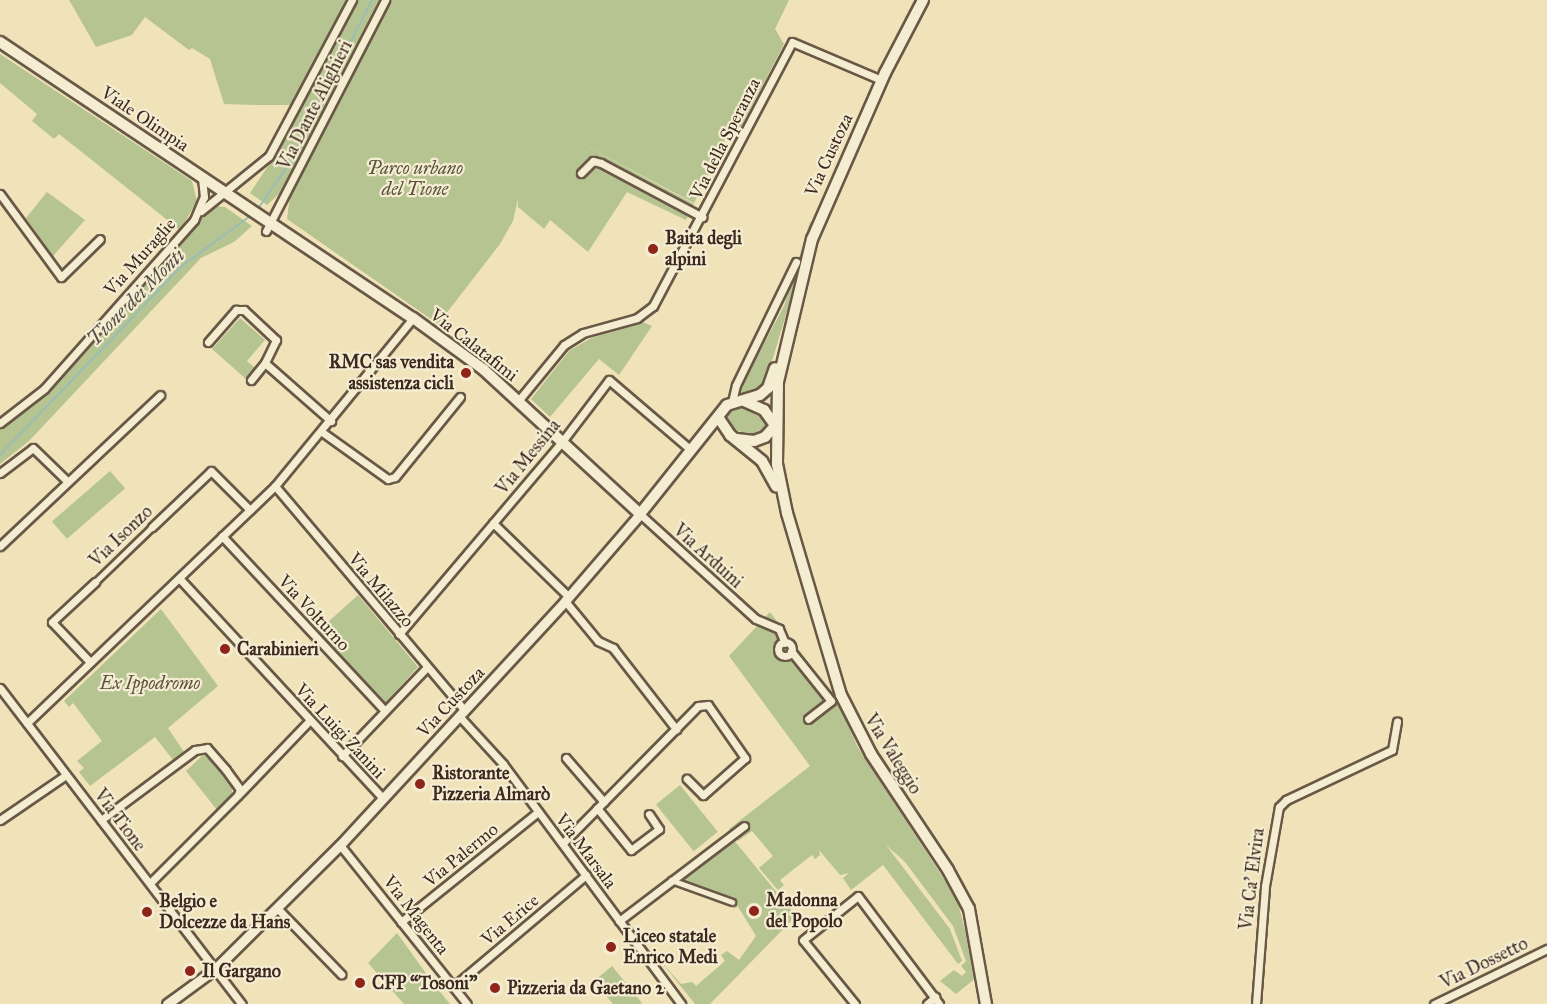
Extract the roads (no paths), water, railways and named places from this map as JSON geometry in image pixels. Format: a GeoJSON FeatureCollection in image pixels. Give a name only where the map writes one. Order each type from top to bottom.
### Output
{"type":"FeatureCollection","features":[{"type":"Feature","properties":{"kind":"main road","name":"Via Custoza"},"geometry":{"type":"LineString","coordinates":[[787,513],[777,464],[775,426],[778,382],[789,332],[823,206],[923,0]]}},
{"type":"Feature","properties":{"kind":"main road","name":"Viale Olimpia"},"geometry":{"type":"LineString","coordinates":[[0,42],[245,206],[269,227]]}},
{"type":"Feature","properties":{"kind":"main road","name":"Via Calatafimi"},"geometry":{"type":"LineString","coordinates":[[269,227],[413,318],[483,369],[640,514]]}},
{"type":"Feature","properties":{"kind":"main road","name":"Via Custoza"},"geometry":{"type":"LineString","coordinates":[[640,514],[732,402],[744,401],[768,388],[789,332]]}},
{"type":"Feature","properties":{"kind":"main road"},"geometry":{"type":"LineString","coordinates":[[694,447],[709,435],[754,441],[765,437],[775,426],[764,410],[744,401]]}},
{"type":"Feature","properties":{"kind":"main road"},"geometry":{"type":"LineString","coordinates":[[718,417],[733,437],[771,473],[787,513]]}},
{"type":"Feature","properties":{"kind":"main road","name":"Via Valeggio"},"geometry":{"type":"LineString","coordinates":[[787,513],[832,669],[852,721],[948,870],[969,909],[986,1004]]}},
{"type":"Feature","properties":{"kind":"street"},"geometry":{"type":"LineString","coordinates":[[194,219],[270,156],[283,136],[352,0]]}},
{"type":"Feature","properties":{"kind":"street","name":"Via Dante Alighieri"},"geometry":{"type":"LineString","coordinates":[[269,227],[385,0]]}},
{"type":"Feature","properties":{"kind":"street","name":"Via della Speranza"},"geometry":{"type":"LineString","coordinates":[[519,402],[564,345],[586,331],[637,318],[653,306],[702,217],[792,42],[877,78]]}},
{"type":"Feature","properties":{"kind":"street"},"geometry":{"type":"LineString","coordinates":[[581,173],[593,161],[601,163],[702,217]]}},
{"type":"Feature","properties":{"kind":"street","name":"Via Muraglie"},"geometry":{"type":"LineString","coordinates":[[0,423],[44,389],[92,330],[194,219],[204,197],[202,177]]}},
{"type":"Feature","properties":{"kind":"street"},"geometry":{"type":"LineString","coordinates":[[0,194],[61,277],[100,239]]}},
{"type":"Feature","properties":{"kind":"street","name":"Via Custoza"},"geometry":{"type":"LineString","coordinates":[[732,402],[736,385],[796,262]]}},
{"type":"Feature","properties":{"kind":"street"},"geometry":{"type":"LineString","coordinates":[[208,342],[240,308],[276,340],[266,363],[251,380]]}},
{"type":"Feature","properties":{"kind":"street"},"geometry":{"type":"LineString","coordinates":[[27,723],[275,486],[322,432],[413,318]]}},
{"type":"Feature","properties":{"kind":"street"},"geometry":{"type":"LineString","coordinates":[[266,363],[331,421]]}},
{"type":"Feature","properties":{"kind":"street","name":"Via Messina"},"geometry":{"type":"LineString","coordinates":[[399,634],[561,443],[609,380],[694,447]]}},
{"type":"Feature","properties":{"kind":"street"},"geometry":{"type":"LineString","coordinates":[[0,546],[160,394]]}},
{"type":"Feature","properties":{"kind":"street"},"geometry":{"type":"LineString","coordinates":[[322,432],[388,479],[394,477],[460,397]]}},
{"type":"Feature","properties":{"kind":"street"},"geometry":{"type":"LineString","coordinates":[[0,473],[33,448],[67,481]]}},
{"type":"Feature","properties":{"kind":"street","name":"Via Isonzo"},"geometry":{"type":"LineString","coordinates":[[90,662],[52,622],[152,527],[211,471],[250,510]]}},
{"type":"Feature","properties":{"kind":"street","name":"Via Milazzo"},"geometry":{"type":"LineString","coordinates":[[275,486],[399,634],[462,714]]}},
{"type":"Feature","properties":{"kind":"street","name":"Via Custoza"},"geometry":{"type":"LineString","coordinates":[[167,1004],[215,969],[340,845],[567,599],[640,514]]}},
{"type":"Feature","properties":{"kind":"street","name":"Via Arduini"},"geometry":{"type":"LineString","coordinates":[[640,514],[756,619],[774,624],[785,636],[785,643]]}},
{"type":"Feature","properties":{"kind":"street"},"geometry":{"type":"LineString","coordinates":[[493,523],[567,599],[598,641],[613,648],[676,729]]}},
{"type":"Feature","properties":{"kind":"street","name":"Via Volturno"},"geometry":{"type":"LineString","coordinates":[[222,536],[384,710]]}},
{"type":"Feature","properties":{"kind":"street","name":"Via Luigi Zanini"},"geometry":{"type":"LineString","coordinates":[[178,578],[383,798]]}},
{"type":"Feature","properties":{"kind":"street"},"geometry":{"type":"LineString","coordinates":[[791,651],[786,656],[779,652],[779,646],[785,643],[831,701],[808,719]]}},
{"type":"Feature","properties":{"kind":"street"},"geometry":{"type":"LineString","coordinates":[[342,756],[426,668]]}},
{"type":"Feature","properties":{"kind":"street","name":"Via Tione"},"geometry":{"type":"LineString","coordinates":[[0,688],[242,1004]]}},
{"type":"Feature","properties":{"kind":"street"},"geometry":{"type":"LineString","coordinates":[[562,843],[698,706],[708,705],[745,758],[703,795],[687,779]]}},
{"type":"Feature","properties":{"kind":"street","name":"Via Marsala"},"geometry":{"type":"LineString","coordinates":[[462,714],[503,764],[681,1004]]}},
{"type":"Feature","properties":{"kind":"street"},"geometry":{"type":"LineString","coordinates":[[150,883],[309,721]]}},
{"type":"Feature","properties":{"kind":"street","name":"Via Ca' Elvira"},"geometry":{"type":"LineString","coordinates":[[1256,1004],[1265,886],[1279,807],[1286,800],[1392,750],[1397,721]]}},
{"type":"Feature","properties":{"kind":"street"},"geometry":{"type":"LineString","coordinates":[[100,820],[201,748],[211,752],[240,793]]}},
{"type":"Feature","properties":{"kind":"street"},"geometry":{"type":"LineString","coordinates":[[566,758],[604,802]]}},
{"type":"Feature","properties":{"kind":"street"},"geometry":{"type":"LineString","coordinates":[[0,820],[66,775]]}},
{"type":"Feature","properties":{"kind":"street"},"geometry":{"type":"LineString","coordinates":[[597,808],[631,850],[659,829],[649,814]]}},
{"type":"Feature","properties":{"kind":"street","name":"Via Palermo"},"geometry":{"type":"LineString","coordinates":[[401,921],[538,812]]}},
{"type":"Feature","properties":{"kind":"street"},"geometry":{"type":"LineString","coordinates":[[619,921],[744,826]]}},
{"type":"Feature","properties":{"kind":"street","name":"Via Magenta"},"geometry":{"type":"LineString","coordinates":[[340,845],[467,1004]]}},
{"type":"Feature","properties":{"kind":"street","name":"Via Erice"},"geometry":{"type":"LineString","coordinates":[[453,987],[586,875]]}},
{"type":"Feature","properties":{"kind":"street"},"geometry":{"type":"LineString","coordinates":[[671,880],[732,902]]}},
{"type":"Feature","properties":{"kind":"street"},"geometry":{"type":"LineString","coordinates":[[855,1004],[803,940],[858,896],[937,1001],[927,1004]]}},
{"type":"Feature","properties":{"kind":"street"},"geometry":{"type":"LineString","coordinates":[[278,909],[341,974]]}},
{"type":"Feature","properties":{"kind":"street","name":"Via Dossetto"},"geometry":{"type":"LineString","coordinates":[[1434,1004],[1547,949]]}},
{"type":"Feature","properties":{"kind":"waterway","name":"Tione dei Monti"},"geometry":{"type":"LineString","coordinates":[[257,210],[285,170],[372,0]]}},
{"type":"Feature","properties":{"kind":"waterway","name":"Tione dei Monti"},"geometry":{"type":"LineString","coordinates":[[0,455],[183,265],[253,214]]}},
{"type":"Feature","properties":{"kind":"place","name":"Baita degli alpini"},"geometry":{"type":"Point","coordinates":[653,249]}},
{"type":"Feature","properties":{"kind":"place","name":"RMC sas vendita assistenza cicli"},"geometry":{"type":"Point","coordinates":[466,373]}},
{"type":"Feature","properties":{"kind":"place","name":"Carabinieri"},"geometry":{"type":"Point","coordinates":[225,649]}},
{"type":"Feature","properties":{"kind":"place","name":"Ristorante Pizzeria Almarò"},"geometry":{"type":"Point","coordinates":[420,784]}},
{"type":"Feature","properties":{"kind":"place","name":"Madonna del Popolo"},"geometry":{"type":"Point","coordinates":[754,911]}},
{"type":"Feature","properties":{"kind":"place","name":"Belgio e Dolcezze da Hans"},"geometry":{"type":"Point","coordinates":[147,912]}},
{"type":"Feature","properties":{"kind":"place","name":"Liceo statale Enrico Medi"},"geometry":{"type":"Point","coordinates":[611,947]}},
{"type":"Feature","properties":{"kind":"place","name":"Il Gargano"},"geometry":{"type":"Point","coordinates":[190,971]}},
{"type":"Feature","properties":{"kind":"place","name":"CFP “Tosoni”"},"geometry":{"type":"Point","coordinates":[360,983]}},
{"type":"Feature","properties":{"kind":"place","name":"Pizzeria da Gaetano 2"},"geometry":{"type":"Point","coordinates":[495,988]}},
{"type":"Feature","properties":{"kind":"park label","name":"Parco urbano del Tione"},"geometry":{"type":"Point","coordinates":[415,180]}},
{"type":"Feature","properties":{"kind":"park label","name":"Ex Ippodromo"},"geometry":{"type":"Point","coordinates":[150,683]}}]}
